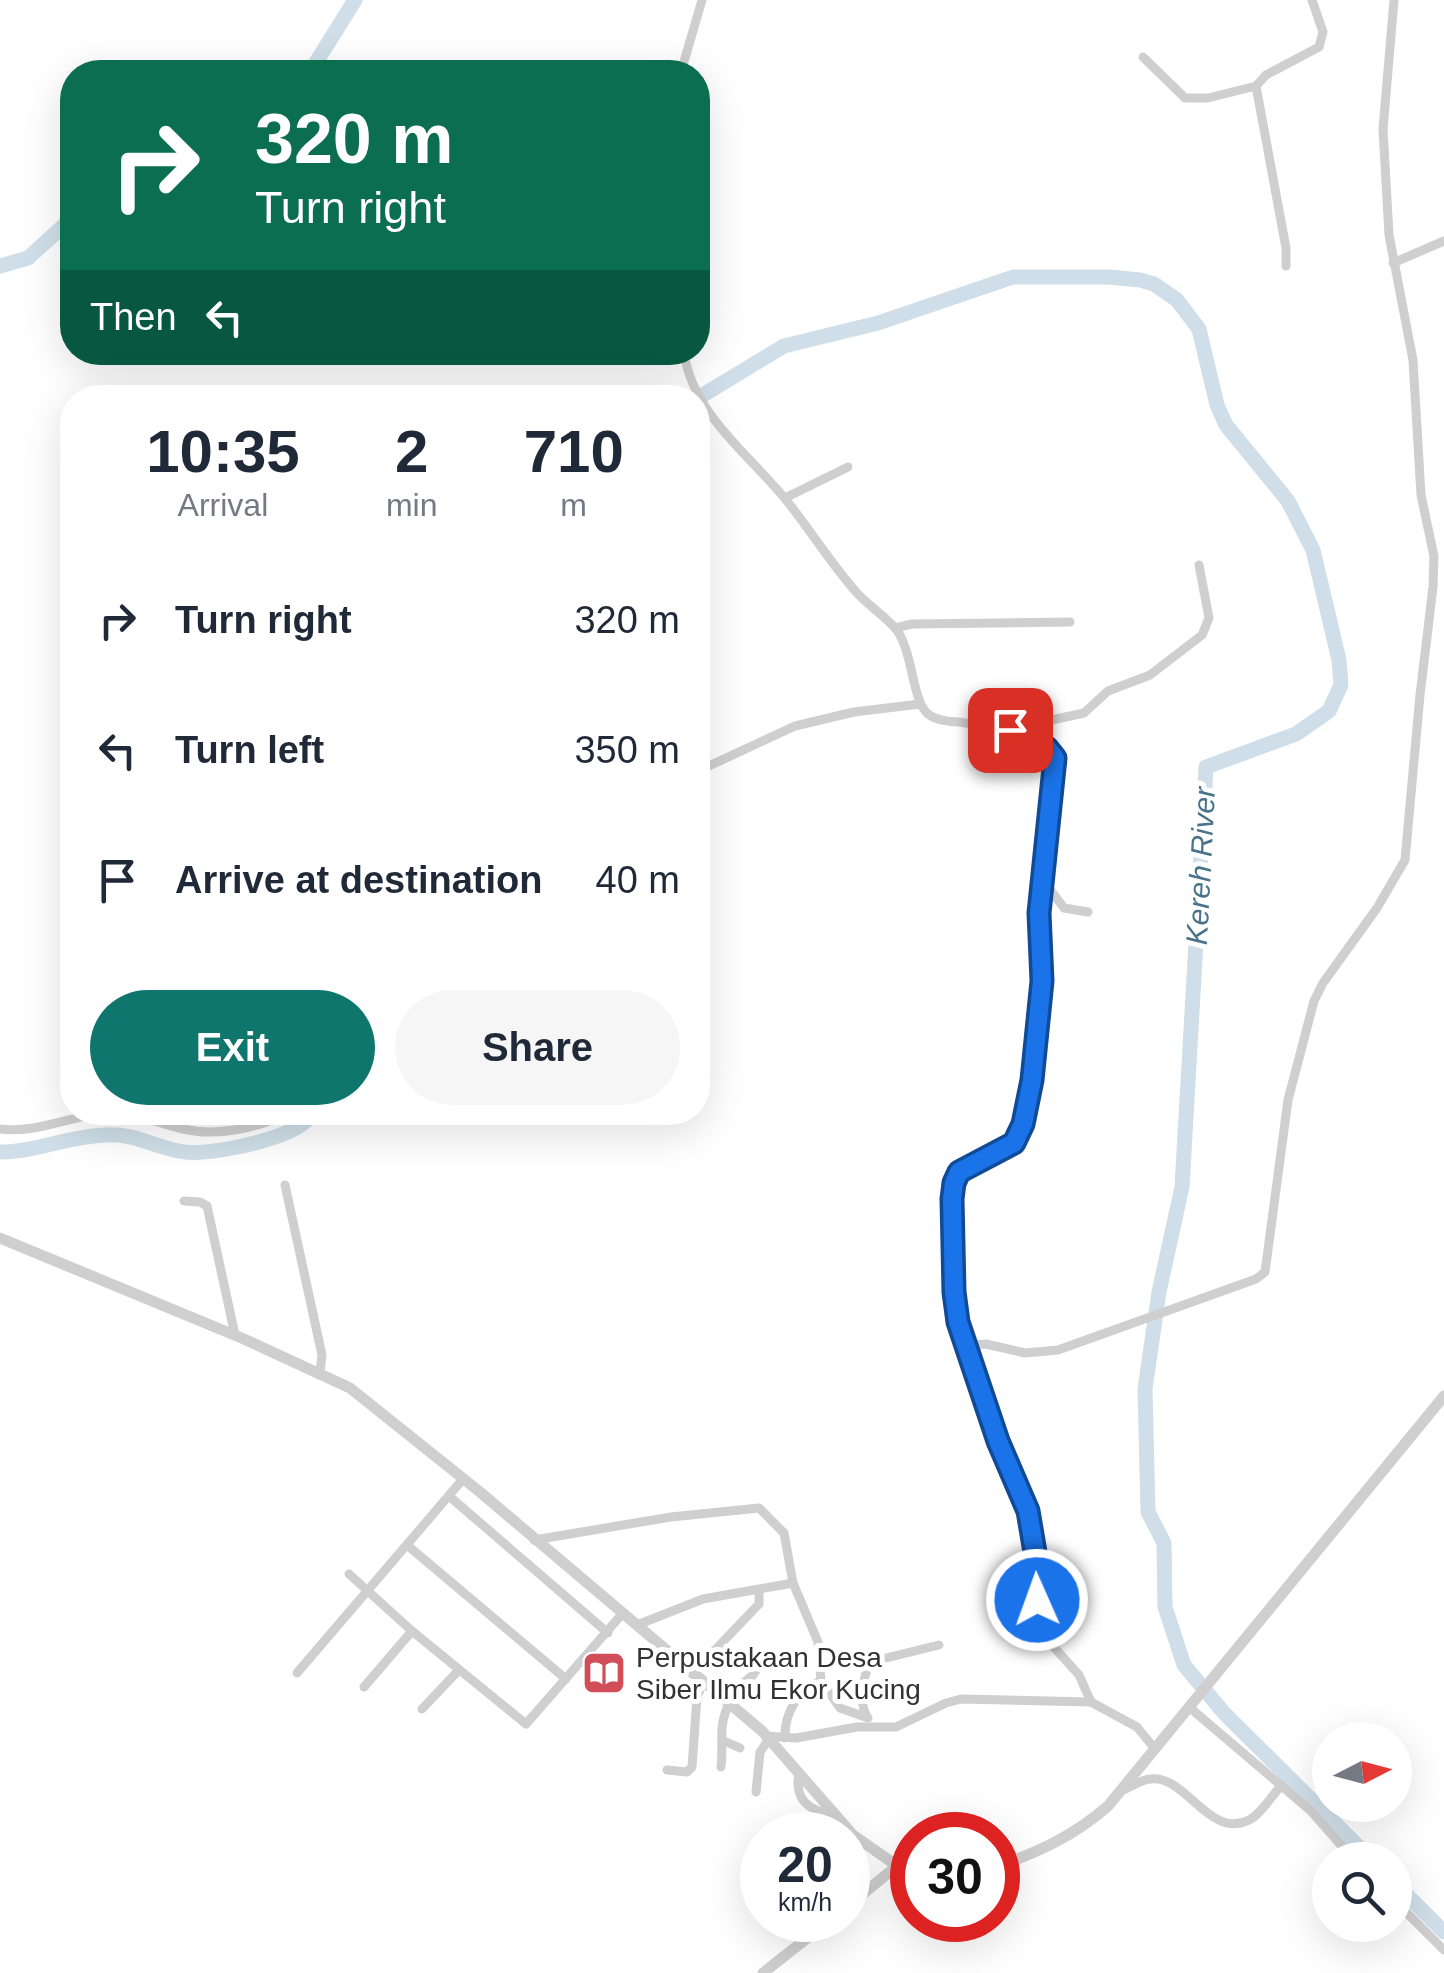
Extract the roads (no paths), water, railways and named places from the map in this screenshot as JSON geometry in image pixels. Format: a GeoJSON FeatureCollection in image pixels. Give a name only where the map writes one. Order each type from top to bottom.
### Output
{"type":"FeatureCollection","features":[{"type":"Feature","properties":{"kind":"street"},"geometry":{"type":"LineString","coordinates":[[684,60],[702,0]]}},
{"type":"Feature","properties":{"kind":"street"},"geometry":{"type":"LineString","coordinates":[[1142,57],[1185,98],[1208,98],[1256,86],[1266,75],[1320,47],[1323,32],[1312,0]]}},
{"type":"Feature","properties":{"kind":"street"},"geometry":{"type":"LineString","coordinates":[[966,1346],[982,1344],[1025,1353],[1053,1351],[1256,1279],[1267,1270],[1286,1113],[1314,1001],[1377,908],[1406,857],[1420,694],[1439,556],[1421,495],[1413,360],[1393,263],[1383,129],[1394,0]]}},
{"type":"Feature","properties":{"kind":"street"},"geometry":{"type":"LineString","coordinates":[[1256,86],[1286,266]]}},
{"type":"Feature","properties":{"kind":"street"},"geometry":{"type":"LineString","coordinates":[[1393,263],[1444,241]]}},
{"type":"Feature","properties":{"kind":"street"},"geometry":{"type":"LineString","coordinates":[[710,414],[785,498],[854,590],[894,628],[906,648],[920,704],[935,718],[989,725],[1026,735],[1055,758],[1041,885],[1042,981],[1032,1080],[1023,1124],[1014,1143],[964,1168],[954,1183],[954,1292],[958,1322],[998,1441],[1028,1511],[1042,1630],[1079,1675],[1091,1702]]}},
{"type":"Feature","properties":{"kind":"street"},"geometry":{"type":"LineString","coordinates":[[785,498],[848,467]]}},
{"type":"Feature","properties":{"kind":"street"},"geometry":{"type":"LineString","coordinates":[[1026,735],[1038,723],[1084,713],[1108,691],[1150,675],[1202,635],[1209,618],[1199,565]]}},
{"type":"Feature","properties":{"kind":"street"},"geometry":{"type":"LineString","coordinates":[[894,628],[912,624],[1070,622]]}},
{"type":"Feature","properties":{"kind":"street"},"geometry":{"type":"LineString","coordinates":[[710,765],[795,726],[854,712],[920,704]]}},
{"type":"Feature","properties":{"kind":"street"},"geometry":{"type":"LineString","coordinates":[[1041,885],[1049,888],[1064,908],[1088,912]]}},
{"type":"Feature","properties":{"kind":"street"},"geometry":{"type":"LineString","coordinates":[[0,1129],[22,1130],[60,1122]]}},
{"type":"Feature","properties":{"kind":"street"},"geometry":{"type":"LineString","coordinates":[[169,1125],[215,1131],[256,1125]]}},
{"type":"Feature","properties":{"kind":"street"},"geometry":{"type":"LineString","coordinates":[[285,1185],[322,1354],[320,1372]]}},
{"type":"Feature","properties":{"kind":"street"},"geometry":{"type":"LineString","coordinates":[[184,1202],[203,1202],[207,1206],[234,1335]]}},
{"type":"Feature","properties":{"kind":"street"},"geometry":{"type":"LineString","coordinates":[[0,1238],[320,1372],[359,1395],[727,1701],[768,1738],[853,1835],[890,1860]]}},
{"type":"Feature","properties":{"kind":"street"},"geometry":{"type":"LineString","coordinates":[[1020,1858],[1078,1831],[1120,1791],[1444,1396]]}},
{"type":"Feature","properties":{"kind":"street"},"geometry":{"type":"LineString","coordinates":[[297,1673],[463,1479]]}},
{"type":"Feature","properties":{"kind":"street"},"geometry":{"type":"LineString","coordinates":[[449,1496],[608,1633]]}},
{"type":"Feature","properties":{"kind":"street"},"geometry":{"type":"LineString","coordinates":[[534,1540],[756,1507],[768,1514],[784,1533],[793,1583],[818,1642],[821,1682],[840,1708],[882,1726]]}},
{"type":"Feature","properties":{"kind":"street"},"geometry":{"type":"LineString","coordinates":[[407,1545],[566,1679]]}},
{"type":"Feature","properties":{"kind":"street"},"geometry":{"type":"LineString","coordinates":[[349,1574],[458,1671],[526,1724],[623,1613]]}},
{"type":"Feature","properties":{"kind":"street"},"geometry":{"type":"LineString","coordinates":[[637,1625],[696,1600],[793,1583]]}},
{"type":"Feature","properties":{"kind":"street"},"geometry":{"type":"LineString","coordinates":[[667,1770],[687,1772],[692,1766],[698,1678],[760,1604],[759,1590]]}},
{"type":"Feature","properties":{"kind":"street"},"geometry":{"type":"LineString","coordinates":[[364,1687],[412,1632]]}},
{"type":"Feature","properties":{"kind":"street"},"geometry":{"type":"LineString","coordinates":[[868,1718],[863,1708],[863,1688],[870,1662],[940,1645]]}},
{"type":"Feature","properties":{"kind":"street"},"geometry":{"type":"LineString","coordinates":[[721,1767],[724,1742],[720,1729],[727,1701],[762,1661]]}},
{"type":"Feature","properties":{"kind":"street"},"geometry":{"type":"LineString","coordinates":[[422,1710],[458,1671]]}},
{"type":"Feature","properties":{"kind":"street"},"geometry":{"type":"LineString","coordinates":[[785,1738],[786,1720],[793,1704],[813,1684],[821,1682]]}},
{"type":"Feature","properties":{"kind":"street"},"geometry":{"type":"LineString","coordinates":[[768,1738],[900,1726],[952,1700],[986,1698],[1091,1702],[1137,1727],[1154,1749]]}},
{"type":"Feature","properties":{"kind":"street"},"geometry":{"type":"LineString","coordinates":[[1188,1707],[1315,1815],[1338,1842]]}},
{"type":"Feature","properties":{"kind":"street"},"geometry":{"type":"LineString","coordinates":[[756,1792],[760,1752],[768,1738]]}},
{"type":"Feature","properties":{"kind":"street"},"geometry":{"type":"LineString","coordinates":[[724,1742],[740,1748]]}},
{"type":"Feature","properties":{"kind":"street"},"geometry":{"type":"LineString","coordinates":[[1120,1791],[1144,1780],[1159,1780],[1183,1793],[1212,1817],[1236,1823],[1250,1820],[1282,1786]]}},
{"type":"Feature","properties":{"kind":"street"},"geometry":{"type":"LineString","coordinates":[[870,1888],[890,1872]]}},
{"type":"Feature","properties":{"kind":"street"},"geometry":{"type":"LineString","coordinates":[[1412,1918],[1444,1950]]}},
{"type":"Feature","properties":{"kind":"street"},"geometry":{"type":"LineString","coordinates":[[763,1973],[802,1942]]}},
{"type":"Feature","properties":{"kind":"waterway","name":"Kereh River"},"geometry":{"type":"LineString","coordinates":[[318,60],[355,0]]}},
{"type":"Feature","properties":{"kind":"waterway","name":"Kereh River"},"geometry":{"type":"LineString","coordinates":[[0,266],[28,258],[60,229]]}},
{"type":"Feature","properties":{"kind":"waterway","name":"Kereh River"},"geometry":{"type":"LineString","coordinates":[[710,391],[784,346],[878,323],[1013,277],[1140,280],[1154,284],[1177,300],[1199,329],[1217,405],[1226,425],[1288,501],[1313,550],[1339,660],[1341,685],[1329,711],[1296,734],[1206,767],[1182,1187],[1159,1292],[1145,1389],[1148,1512],[1164,1543],[1165,1607],[1184,1665],[1224,1713],[1354,1842]]}},
{"type":"Feature","properties":{"kind":"waterway","name":"Kereh River"},"geometry":{"type":"LineString","coordinates":[[0,1152],[115,1135],[179,1151],[220,1150],[253,1144],[300,1125]]}},
{"type":"Feature","properties":{"kind":"waterway","name":"Kereh River"},"geometry":{"type":"LineString","coordinates":[[1412,1900],[1444,1932]]}},
{"type":"Feature","properties":{"kind":"place","name":"Perpustakaan Desa Siber Ilmu Ekor Kucing"},"geometry":{"type":"Point","coordinates":[604,1673]}}]}
